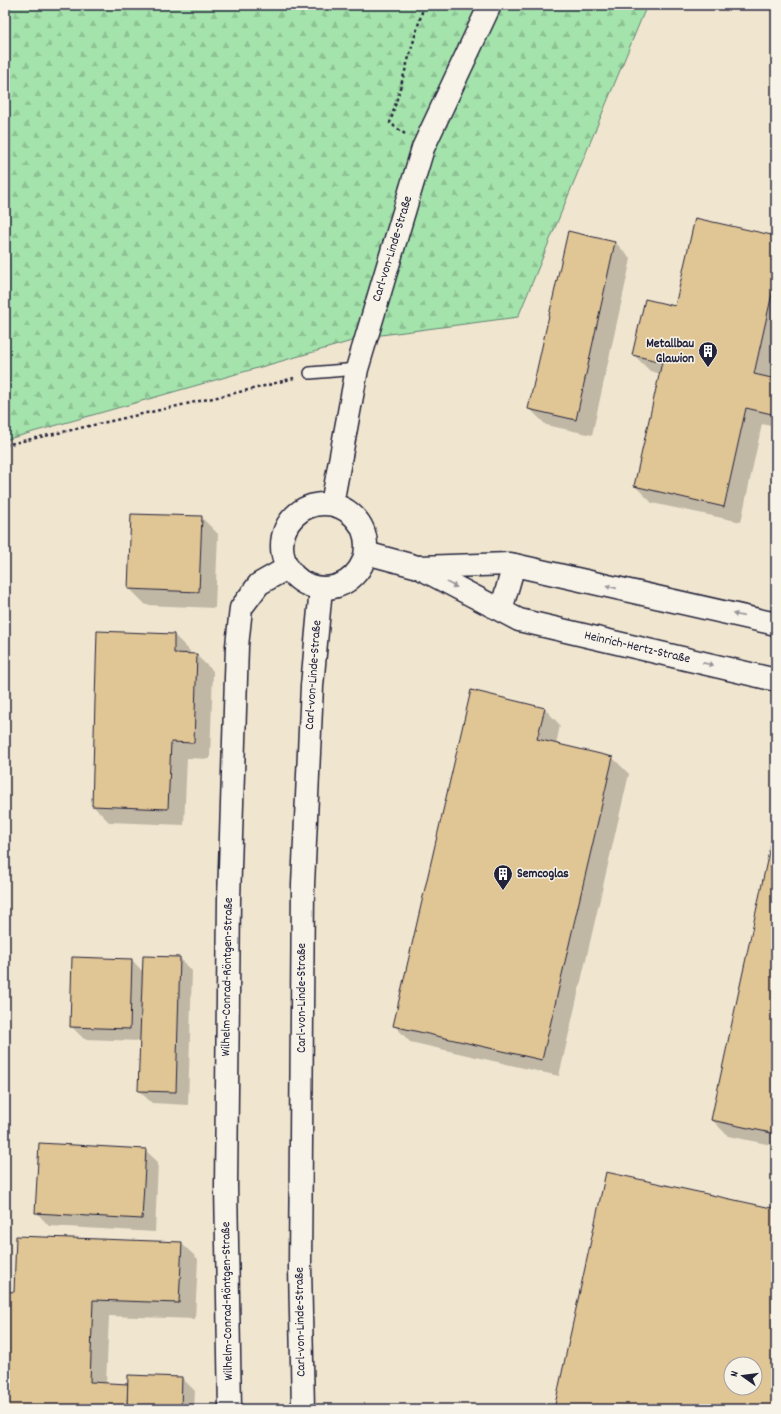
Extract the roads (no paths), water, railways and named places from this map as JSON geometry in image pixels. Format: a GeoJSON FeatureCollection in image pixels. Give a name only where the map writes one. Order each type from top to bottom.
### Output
{"type":"FeatureCollection","features":[{"type":"Feature","properties":{"kind":"street","name":"Carl-von-Linde-Straße"},"geometry":{"type":"LineString","coordinates":[[332,504],[357,369],[423,148],[490,5]]}},
{"type":"Feature","properties":{"kind":"street"},"geometry":{"type":"LineString","coordinates":[[318,504],[332,504],[344,509],[354,517],[362,528],[366,540],[366,553],[362,565],[355,575],[345,583],[334,587],[321,588],[308,586],[296,579],[287,568],[282,555],[281,541],[286,528],[294,516],[305,508],[318,504]]}},
{"type":"Feature","properties":{"kind":"street","name":"Heinrich-Hertz-Straße"},"geometry":{"type":"LineString","coordinates":[[366,553],[418,567],[519,620],[776,680]]}},
{"type":"Feature","properties":{"kind":"street"},"geometry":{"type":"LineString","coordinates":[[501,610],[514,565]]}},
{"type":"Feature","properties":{"kind":"street","name":"Heinrich-Hertz-Straße"},"geometry":{"type":"LineString","coordinates":[[418,567],[514,565],[776,624]]}},
{"type":"Feature","properties":{"kind":"street","name":"Wilhelm-Conrad-Röntgen-Straße"},"geometry":{"type":"LineString","coordinates":[[230,1409],[226,1186],[229,899],[237,646],[241,608],[259,584],[287,568]]}},
{"type":"Feature","properties":{"kind":"street","name":"Carl-von-Linde-Straße"},"geometry":{"type":"LineString","coordinates":[[303,1409],[300,1267],[302,885],[312,686],[321,588]]}},
{"type":"Feature","properties":{"kind":"lane"},"geometry":{"type":"LineString","coordinates":[[310,373],[357,369]]}},
{"type":"Feature","properties":{"kind":"place","name":"Metallbau Glawion"},"geometry":{"type":"Point","coordinates":[708,368]}},
{"type":"Feature","properties":{"kind":"place","name":"Semcoglas"},"geometry":{"type":"Point","coordinates":[503,891]}}]}
